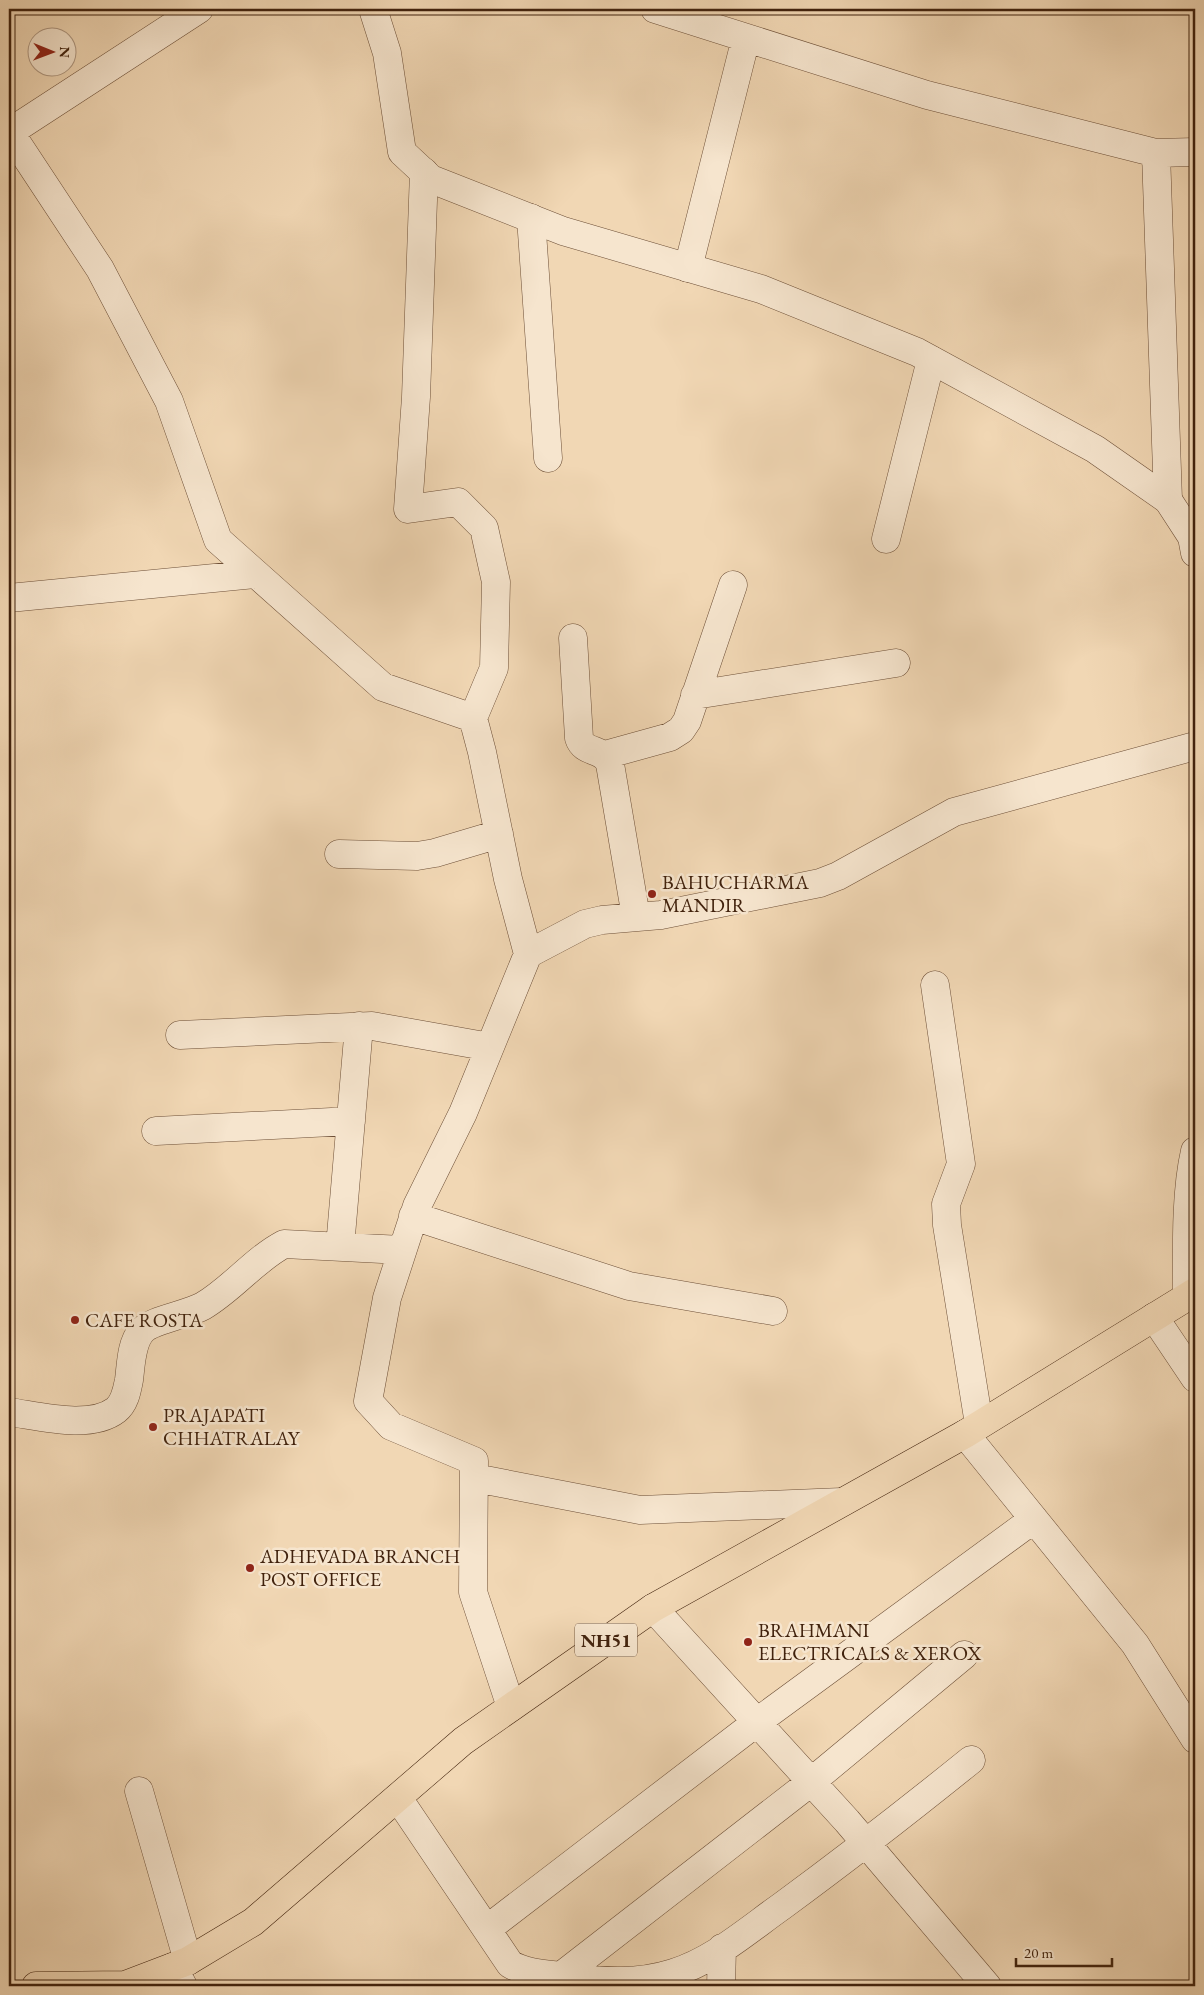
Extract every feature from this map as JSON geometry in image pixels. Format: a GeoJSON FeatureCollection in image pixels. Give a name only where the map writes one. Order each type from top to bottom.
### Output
{"type":"FeatureCollection","features":[{"type":"Feature","properties":{"kind":"highway","name":"NH51"},"geometry":{"type":"LineString","coordinates":[[36,1986],[125,1986],[182,1971],[253,1922],[463,1741],[652,1608],[972,1429],[1191,1295]]}},
{"type":"Feature","properties":{"kind":"street"},"geometry":{"type":"LineString","coordinates":[[199,9],[9,131],[100,269],[169,401],[218,540],[383,687],[473,718]]}},
{"type":"Feature","properties":{"kind":"street"},"geometry":{"type":"LineString","coordinates":[[373,9],[387,53],[402,152],[431,179],[563,231],[761,289],[918,352],[1096,449],[1168,500],[1192,537],[1195,554]]}},
{"type":"Feature","properties":{"kind":"street"},"geometry":{"type":"LineString","coordinates":[[655,9],[927,95],[1156,154],[1195,152]]}},
{"type":"Feature","properties":{"kind":"street"},"geometry":{"type":"LineString","coordinates":[[688,268],[746,38]]}},
{"type":"Feature","properties":{"kind":"street"},"geometry":{"type":"LineString","coordinates":[[1156,154],[1168,500]]}},
{"type":"Feature","properties":{"kind":"street"},"geometry":{"type":"LineString","coordinates":[[424,172],[416,397],[408,509],[458,502],[484,528],[496,582],[494,668],[473,718],[508,879],[528,954],[463,1113],[413,1216],[386,1298],[368,1401],[391,1426],[474,1461],[473,1592],[511,1708]]}},
{"type":"Feature","properties":{"kind":"street"},"geometry":{"type":"LineString","coordinates":[[531,218],[548,458]]}},
{"type":"Feature","properties":{"kind":"street"},"geometry":{"type":"LineString","coordinates":[[886,539],[931,360]]}},
{"type":"Feature","properties":{"kind":"street"},"geometry":{"type":"LineString","coordinates":[[9,598],[256,574]]}},
{"type":"Feature","properties":{"kind":"street"},"geometry":{"type":"LineString","coordinates":[[573,638],[579,738],[581,744],[605,755],[670,737],[681,730],[687,721],[733,585]]}},
{"type":"Feature","properties":{"kind":"street"},"geometry":{"type":"LineString","coordinates":[[695,695],[896,663]]}},
{"type":"Feature","properties":{"kind":"street"},"geometry":{"type":"LineString","coordinates":[[528,954],[585,924],[602,920],[687,910],[820,883],[838,876],[954,812],[1195,746]]}},
{"type":"Feature","properties":{"kind":"street"},"geometry":{"type":"LineString","coordinates":[[605,755],[610,764],[636,917]]}},
{"type":"Feature","properties":{"kind":"street"},"geometry":{"type":"LineString","coordinates":[[339,854],[417,856],[435,853],[499,834]]}},
{"type":"Feature","properties":{"kind":"street"},"geometry":{"type":"LineString","coordinates":[[935,985],[961,1164],[946,1204],[972,1429],[1034,1519],[1135,1644],[1192,1727]]}},
{"type":"Feature","properties":{"kind":"street"},"geometry":{"type":"LineString","coordinates":[[180,1035],[359,1026],[402,1030],[490,1046]]}},
{"type":"Feature","properties":{"kind":"street"},"geometry":{"type":"LineString","coordinates":[[340,1247],[359,1026]]}},
{"type":"Feature","properties":{"kind":"street"},"geometry":{"type":"LineString","coordinates":[[156,1131],[351,1121]]}},
{"type":"Feature","properties":{"kind":"street"},"geometry":{"type":"LineString","coordinates":[[1191,1295],[1187,1245],[1192,1165],[1195,1151]]}},
{"type":"Feature","properties":{"kind":"street"},"geometry":{"type":"LineString","coordinates":[[413,1216],[629,1286],[773,1311]]}},
{"type":"Feature","properties":{"kind":"street"},"geometry":{"type":"LineString","coordinates":[[9,1412],[70,1420],[98,1419],[118,1409],[126,1395],[135,1344],[141,1332],[149,1325],[181,1316],[202,1307],[284,1244],[402,1250]]}},
{"type":"Feature","properties":{"kind":"street"},"geometry":{"type":"LineString","coordinates":[[1154,1317],[1195,1378]]}},
{"type":"Feature","properties":{"kind":"street"},"geometry":{"type":"LineString","coordinates":[[475,1478],[640,1510],[842,1502]]}},
{"type":"Feature","properties":{"kind":"street"},"geometry":{"type":"LineString","coordinates":[[486,1929],[757,1722],[1034,1519]]}},
{"type":"Feature","properties":{"kind":"street"},"geometry":{"type":"LineString","coordinates":[[652,1608],[812,1782],[987,1986]]}},
{"type":"Feature","properties":{"kind":"street"},"geometry":{"type":"LineString","coordinates":[[558,1981],[812,1782],[964,1655]]}},
{"type":"Feature","properties":{"kind":"street"},"geometry":{"type":"LineString","coordinates":[[398,1798],[510,1964],[518,1969],[558,1981],[643,1980],[674,1973],[710,1956],[722,1948],[866,1844],[971,1760]]}},
{"type":"Feature","properties":{"kind":"street"},"geometry":{"type":"LineString","coordinates":[[139,1791],[182,1971]]}},
{"type":"Feature","properties":{"kind":"street"},"geometry":{"type":"LineString","coordinates":[[721,1986],[722,1948]]}},
{"type":"Feature","properties":{"kind":"place","name":"BAHUCHARMA MANDIR"},"geometry":{"type":"Point","coordinates":[652,894]}},
{"type":"Feature","properties":{"kind":"place","name":"CAFE ROSTA"},"geometry":{"type":"Point","coordinates":[75,1320]}},
{"type":"Feature","properties":{"kind":"place","name":"PRAJAPATI CHHATRALAY"},"geometry":{"type":"Point","coordinates":[153,1427]}},
{"type":"Feature","properties":{"kind":"place","name":"ADHEVADA BRANCH POST OFFICE"},"geometry":{"type":"Point","coordinates":[250,1568]}},
{"type":"Feature","properties":{"kind":"place","name":"BRAHMANI ELECTRICALS & XEROX"},"geometry":{"type":"Point","coordinates":[748,1642]}}]}
